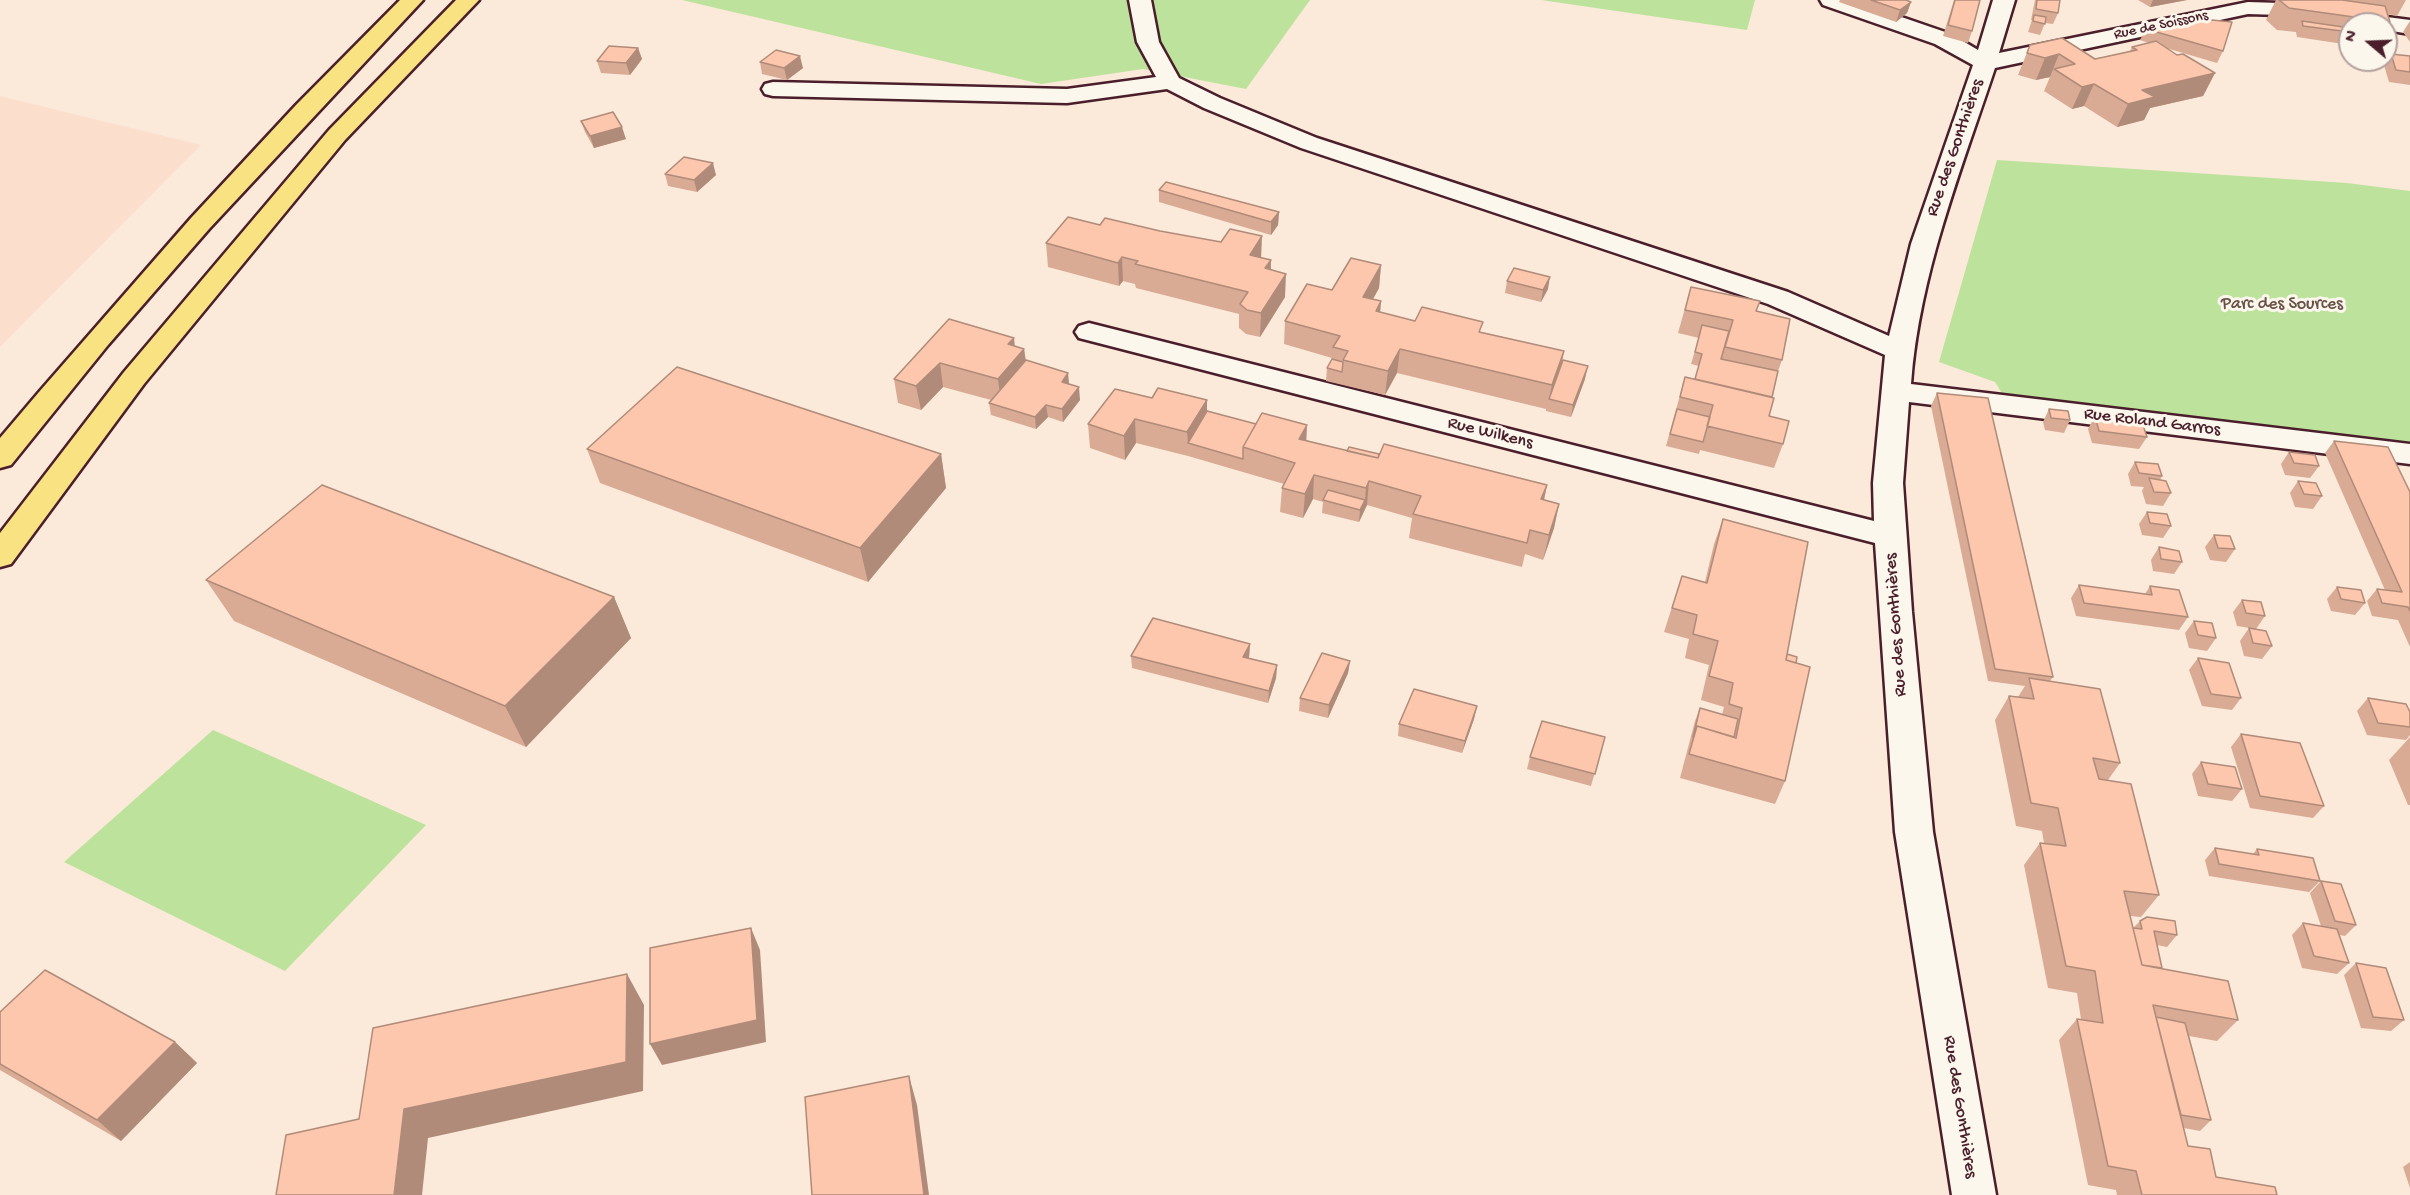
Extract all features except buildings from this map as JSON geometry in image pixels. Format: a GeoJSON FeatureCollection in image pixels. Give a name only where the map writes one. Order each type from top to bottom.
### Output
{"type":"FeatureCollection","features":[{"type":"Feature","properties":{"kind":"highway"},"geometry":{"type":"LineString","coordinates":[[0,458],[215,204],[412,0]]}},
{"type":"Feature","properties":{"kind":"highway"},"geometry":{"type":"LineString","coordinates":[[0,556],[134,378],[337,135],[468,0]]}},
{"type":"Feature","properties":{"kind":"street"},"geometry":{"type":"LineString","coordinates":[[1140,0],[1148,42],[1170,82]]}},
{"type":"Feature","properties":{"kind":"street"},"geometry":{"type":"LineString","coordinates":[[1831,0],[1943,39],[1985,63]]}},
{"type":"Feature","properties":{"kind":"street","name":"Rue des Gonthières"},"geometry":{"type":"LineString","coordinates":[[1974,1195],[1914,832],[1894,612],[1888,483],[1899,351],[1924,244],[2004,0]]}},
{"type":"Feature","properties":{"kind":"street","name":"Rue de Soissons"},"geometry":{"type":"LineString","coordinates":[[1985,63],[2248,8],[2280,9],[2410,27]]}},
{"type":"Feature","properties":{"kind":"street"},"geometry":{"type":"LineString","coordinates":[[773,89],[1067,96],[1170,82],[1212,103],[1309,143],[1778,298],[1899,351]]}},
{"type":"Feature","properties":{"kind":"street","name":"Rue Wilkens"},"geometry":{"type":"LineString","coordinates":[[1089,332],[1891,536]]}},
{"type":"Feature","properties":{"kind":"street","name":"Rue Roland Garros"},"geometry":{"type":"LineString","coordinates":[[1895,391],[2403,453]]}},
{"type":"Feature","properties":{"kind":"street"},"geometry":{"type":"LineString","coordinates":[[2403,453],[2410,479]]}},
{"type":"Feature","properties":{"kind":"shaded area"},"geometry":{"type":"Polygon","coordinates":[[[0,96],[201,145],[0,347],[0,96]]]}},
{"type":"Feature","properties":{"kind":"green space"},"geometry":{"type":"Polygon","coordinates":[[[682,0],[1310,0],[1246,89],[1143,69],[1041,84],[682,0]]]}},
{"type":"Feature","properties":{"kind":"green space"},"geometry":{"type":"Polygon","coordinates":[[[1541,0],[1755,0],[1747,30],[1541,0]]]}},
{"type":"Feature","properties":{"kind":"green space","name":"Parc des Sources"},"geometry":{"type":"Polygon","coordinates":[[[1997,160],[2347,183],[2410,191],[2410,448],[2003,395],[1995,382],[1939,362],[1997,160]]]}},
{"type":"Feature","properties":{"kind":"green space"},"geometry":{"type":"Polygon","coordinates":[[[213,730],[426,825],[285,971],[64,862],[213,730]]]}}]}
